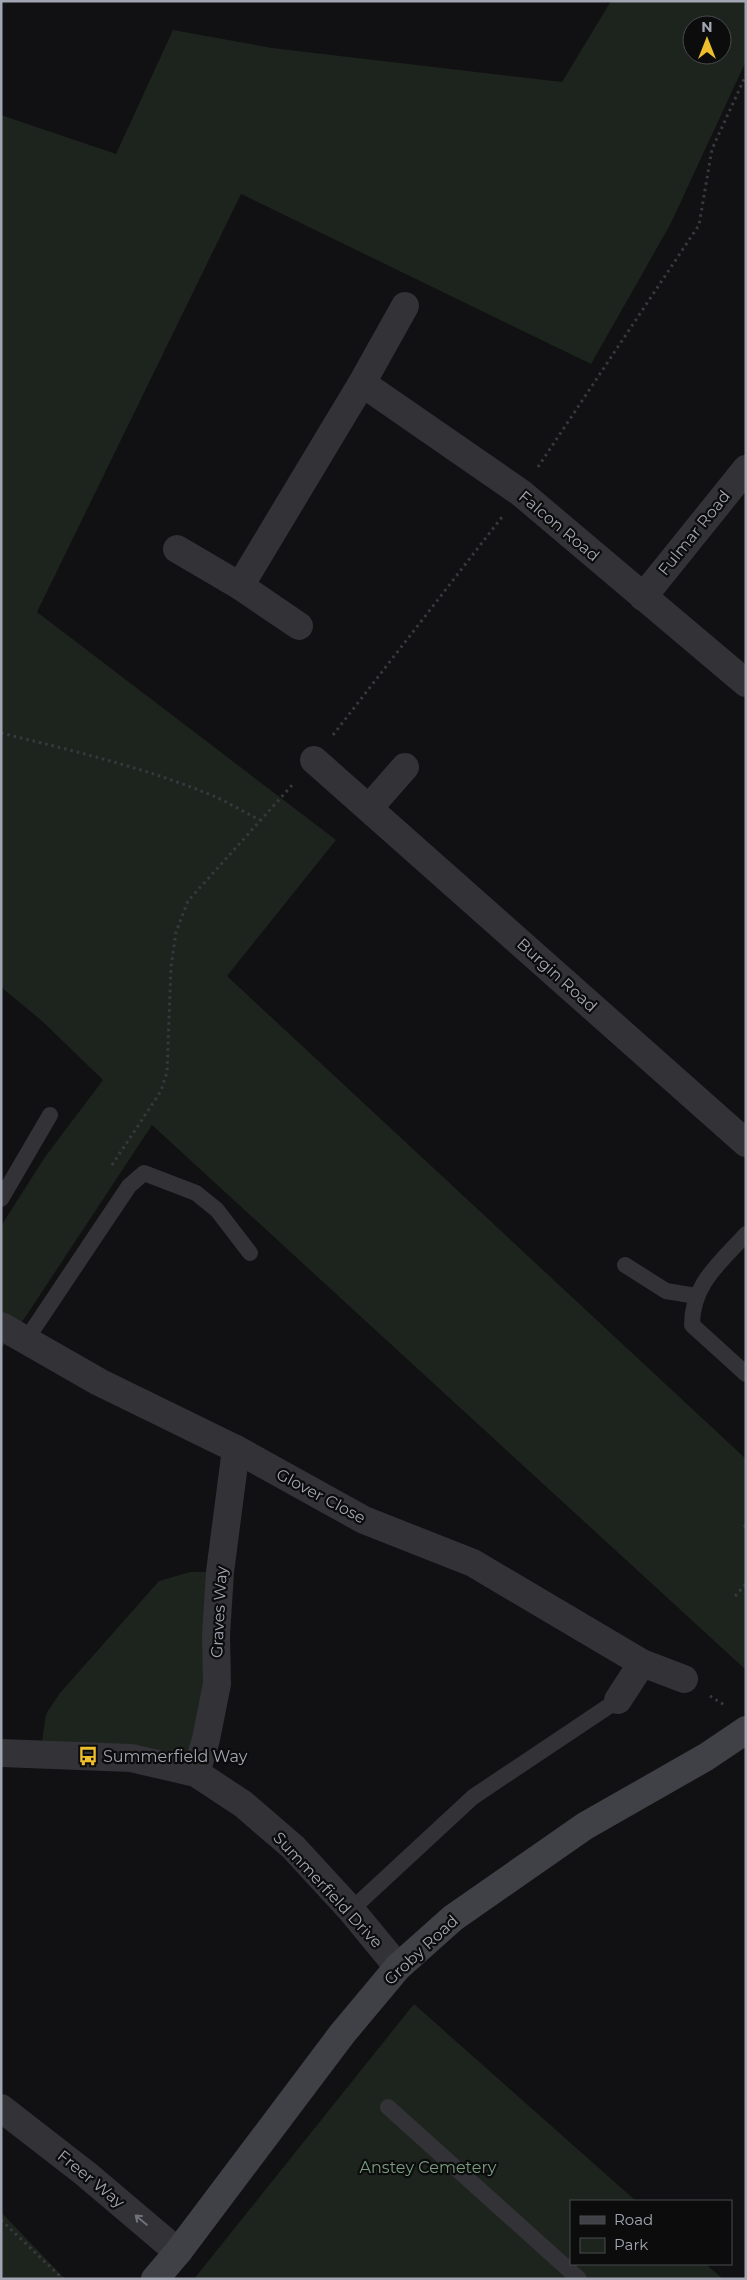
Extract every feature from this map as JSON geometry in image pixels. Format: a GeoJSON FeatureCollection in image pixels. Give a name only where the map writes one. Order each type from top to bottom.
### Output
{"type":"FeatureCollection","features":[{"type":"Feature","properties":{"kind":"street"},"geometry":{"type":"LineString","coordinates":[[240,586],[362,383],[405,306]]}},
{"type":"Feature","properties":{"kind":"street","name":"Falcon Road"},"geometry":{"type":"LineString","coordinates":[[362,383],[521,493],[746,683]]}},
{"type":"Feature","properties":{"kind":"street","name":"Fulmar Road"},"geometry":{"type":"LineString","coordinates":[[643,597],[746,469]]}},
{"type":"Feature","properties":{"kind":"street"},"geometry":{"type":"LineString","coordinates":[[177,549],[240,586],[299,626]]}},
{"type":"Feature","properties":{"kind":"street","name":"Burgin Road"},"geometry":{"type":"LineString","coordinates":[[314,760],[746,1143]]}},
{"type":"Feature","properties":{"kind":"street"},"geometry":{"type":"LineString","coordinates":[[369,808],[405,767]]}},
{"type":"Feature","properties":{"kind":"street","name":"Glover Close"},"geometry":{"type":"LineString","coordinates":[[1,1326],[99,1382],[236,1450],[364,1520],[473,1563],[642,1663],[684,1679]]}},
{"type":"Feature","properties":{"kind":"street","name":"Graves Way"},"geometry":{"type":"LineString","coordinates":[[196,1773],[206,1739],[217,1684],[216,1635],[220,1572],[236,1450]]}},
{"type":"Feature","properties":{"kind":"street"},"geometry":{"type":"LineString","coordinates":[[618,1700],[642,1663]]}},
{"type":"Feature","properties":{"kind":"street","name":"Groby Road"},"geometry":{"type":"LineString","coordinates":[[160,2277],[342,2034],[398,1966],[453,1918],[585,1826],[706,1757],[746,1730]]}},
{"type":"Feature","properties":{"kind":"street","name":"Summerfield Drive"},"geometry":{"type":"LineString","coordinates":[[1,1753],[131,1758],[196,1773],[243,1804],[293,1847],[351,1910],[398,1966]]}},
{"type":"Feature","properties":{"kind":"street","name":"Freer Way"},"geometry":{"type":"LineString","coordinates":[[1,2108],[86,2174],[178,2252]]}},
{"type":"Feature","properties":{"kind":"lane"},"geometry":{"type":"LineString","coordinates":[[1,1199],[50,1116]]}},
{"type":"Feature","properties":{"kind":"lane"},"geometry":{"type":"LineString","coordinates":[[26,1340],[129,1186],[144,1173],[196,1193],[217,1210],[250,1253]]}},
{"type":"Feature","properties":{"kind":"lane"},"geometry":{"type":"LineString","coordinates":[[746,1234],[701,1286],[692,1307],[692,1325],[746,1374]]}},
{"type":"Feature","properties":{"kind":"lane"},"geometry":{"type":"LineString","coordinates":[[625,1265],[666,1291],[696,1296]]}},
{"type":"Feature","properties":{"kind":"lane"},"geometry":{"type":"LineString","coordinates":[[351,1910],[473,1796],[618,1700]]}},
{"type":"Feature","properties":{"kind":"lane"},"geometry":{"type":"LineString","coordinates":[[388,2107],[579,2279]]}},
{"type":"Feature","properties":{"kind":"path"},"geometry":{"type":"LineString","coordinates":[[112,1166],[161,1092],[167,1072],[171,967],[176,932],[188,901],[314,760],[521,493],[699,225],[712,149],[746,75]]}},
{"type":"Feature","properties":{"kind":"path"},"geometry":{"type":"LineString","coordinates":[[1,733],[83,753],[155,775],[217,798],[260,820]]}},
{"type":"Feature","properties":{"kind":"path"},"geometry":{"type":"LineString","coordinates":[[735,1596],[746,1584]]}},
{"type":"Feature","properties":{"kind":"path"},"geometry":{"type":"LineString","coordinates":[[1,2220],[63,2279]]}},
{"type":"Feature","properties":{"kind":"green space"},"geometry":{"type":"Polygon","coordinates":[[[611,1],[746,1],[746,61],[670,225],[591,364],[241,194],[37,612],[336,840],[227,976],[746,1459],[746,1670],[152,1125],[24,1319],[1,1349],[1,1226],[45,1157],[103,1080],[42,1021],[1,987],[1,115],[116,154],[173,30],[272,48],[562,82],[611,1]]]}},
{"type":"Feature","properties":{"kind":"green space"},"geometry":{"type":"Polygon","coordinates":[[[190,1572],[220,1572],[196,1773],[40,1756],[46,1714],[60,1693],[159,1581],[190,1572]]]}},
{"type":"Feature","properties":{"kind":"green space","name":"Anstey Cemetery"},"geometry":{"type":"Polygon","coordinates":[[[414,2004],[635,2200],[570,2200],[570,2265],[707,2265],[723,2279],[194,2279],[414,2004]]]}},
{"type":"Feature","properties":{"kind":"green space"},"geometry":{"type":"Polygon","coordinates":[[[1,2212],[65,2279],[1,2279],[1,2212]]]}},
{"type":"Feature","properties":{"kind":"place","name":"Summerfield Way"},"geometry":{"type":"Point","coordinates":[88,1756]}}]}
